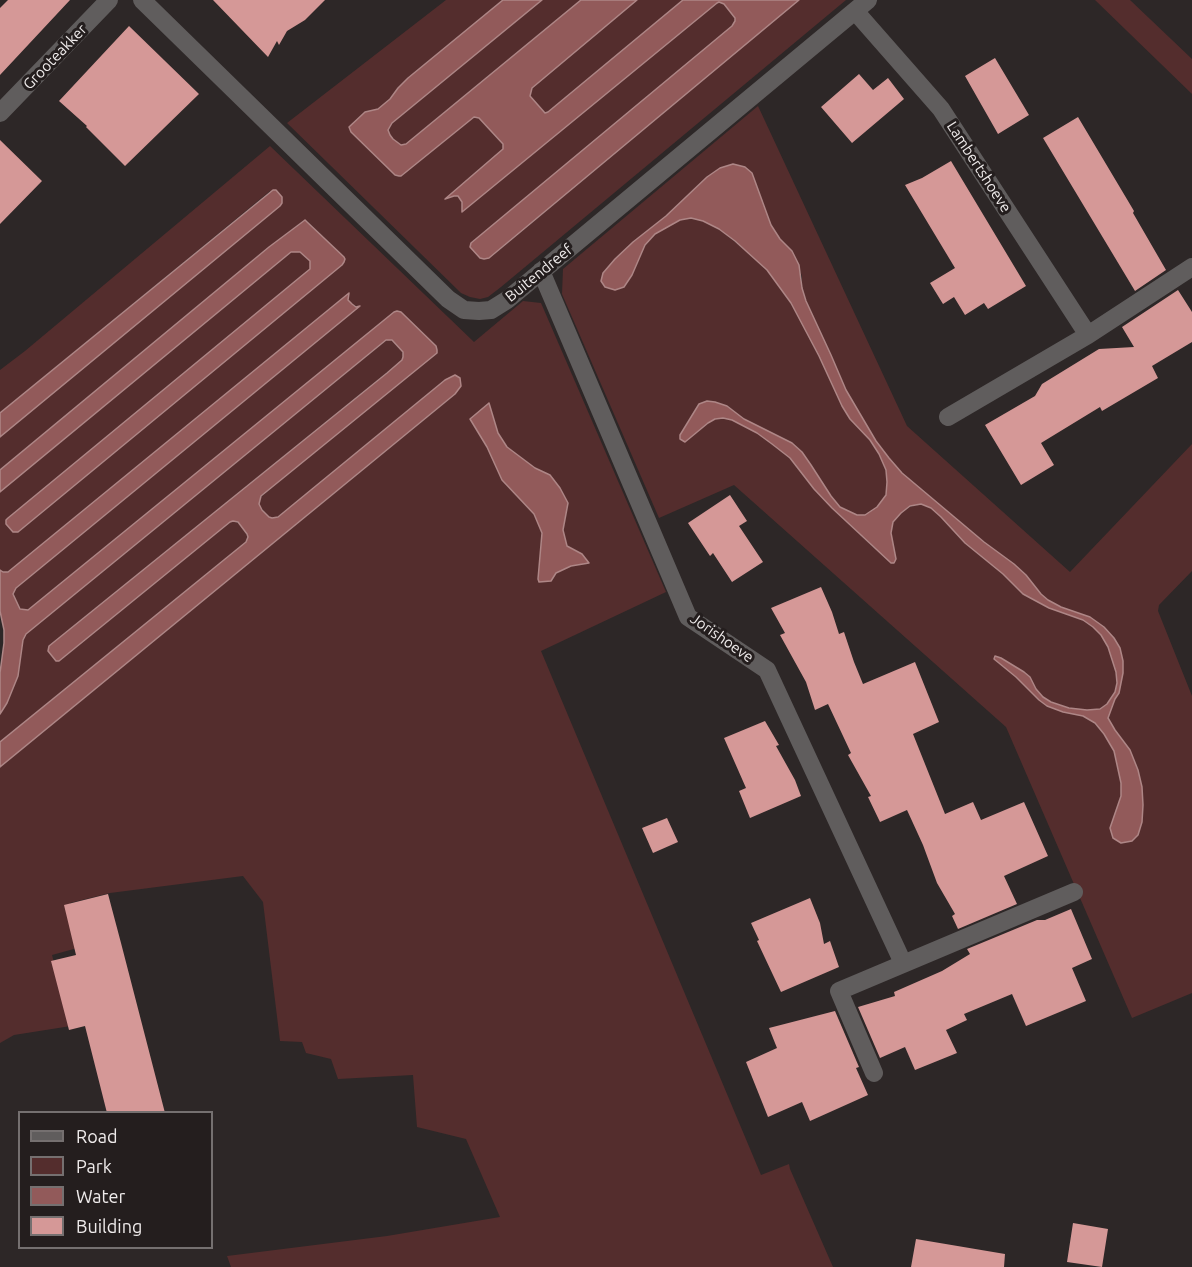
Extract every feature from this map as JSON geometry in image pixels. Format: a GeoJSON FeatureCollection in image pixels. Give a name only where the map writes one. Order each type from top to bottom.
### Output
{"type":"FeatureCollection","features":[{"type":"Feature","properties":{"kind":"street","name":"Grooteakker"},"geometry":{"type":"LineString","coordinates":[[0,113],[109,0]]}},
{"type":"Feature","properties":{"kind":"street","name":"Buitendreef"},"geometry":{"type":"LineString","coordinates":[[151,3],[448,299],[464,310],[491,310],[507,300],[862,6]]}},
{"type":"Feature","properties":{"kind":"street","name":"Lambertshoeve"},"geometry":{"type":"LineString","coordinates":[[862,6],[941,109],[1088,335]]}},
{"type":"Feature","properties":{"kind":"street"},"geometry":{"type":"LineString","coordinates":[[948,417],[1088,335],[1192,267]]}},
{"type":"Feature","properties":{"kind":"street","name":"Jorishoeve"},"geometry":{"type":"LineString","coordinates":[[542,272],[688,617],[767,670],[903,963]]}},
{"type":"Feature","properties":{"kind":"street"},"geometry":{"type":"LineString","coordinates":[[874,1073],[839,991],[1074,892]]}},
{"type":"Feature","properties":{"kind":"green space"},"geometry":{"type":"Polygon","coordinates":[[[446,0],[503,0],[408,78],[378,109],[365,112],[351,132],[395,175],[401,176],[474,117],[479,118],[503,144],[503,149],[447,198],[458,196],[462,202],[462,211],[717,3],[724,4],[735,18],[732,26],[490,258],[799,0],[846,0],[501,287],[488,297],[480,299],[461,293],[287,123],[446,0]]]}},
{"type":"Feature","properties":{"kind":"green space"},"geometry":{"type":"Polygon","coordinates":[[[542,0],[581,0],[406,144],[401,145],[393,139],[388,133],[392,123],[542,0]]]}},
{"type":"Feature","properties":{"kind":"green space"},"geometry":{"type":"Polygon","coordinates":[[[637,0],[683,0],[548,112],[543,112],[530,96],[532,88],[637,0]]]}},
{"type":"Feature","properties":{"kind":"green space"},"geometry":{"type":"Polygon","coordinates":[[[1095,0],[1130,0],[1192,59],[1192,94],[1095,0]]]}},
{"type":"Feature","properties":{"kind":"green space"},"geometry":{"type":"Polygon","coordinates":[[[758,106],[907,426],[1070,572],[1192,444],[1192,571],[1159,605],[1158,611],[1192,696],[1192,993],[1132,1018],[1006,727],[734,485],[659,518],[562,294],[563,269],[758,106]],[[707,177],[666,216],[633,242],[632,275],[645,246],[655,234],[680,220],[691,218],[719,229],[767,270],[791,303],[842,406],[879,454],[886,470],[886,495],[877,507],[865,515],[857,515],[840,507],[802,452],[792,443],[744,419],[727,406],[699,404],[680,435],[685,442],[708,423],[723,418],[732,420],[757,433],[790,458],[814,489],[874,548],[896,559],[891,533],[893,522],[910,507],[921,504],[931,508],[965,543],[1003,574],[1023,594],[1082,620],[1041,594],[1014,564],[984,542],[902,473],[876,441],[846,390],[806,301],[802,288],[802,276],[792,251],[771,225],[757,186],[707,177]],[[1084,621],[1101,635],[1108,647],[1116,672],[1115,692],[1107,704],[1100,709],[1087,710],[1069,708],[1044,698],[1063,712],[1083,716],[1094,723],[1104,734],[1114,751],[1121,783],[1121,796],[1116,811],[1143,805],[1138,770],[1108,718],[1119,692],[1114,638],[1084,621]],[[1001,658],[997,662],[1043,697],[1024,672],[1001,658]]]}},
{"type":"Feature","properties":{"kind":"green space"},"geometry":{"type":"Polygon","coordinates":[[[270,146],[474,342],[523,301],[541,303],[666,592],[541,651],[761,1175],[789,1164],[833,1267],[231,1267],[227,1256],[387,1236],[500,1217],[466,1139],[417,1127],[413,1075],[338,1079],[331,1059],[306,1053],[302,1042],[280,1041],[263,902],[243,876],[110,893],[70,903],[81,947],[52,955],[71,1026],[14,1035],[0,1043],[0,767],[452,397],[445,380],[278,517],[269,517],[259,505],[261,497],[436,346],[401,312],[28,610],[22,610],[18,607],[13,594],[16,588],[359,307],[348,300],[348,294],[8,573],[0,570],[0,492],[291,252],[300,252],[310,261],[310,269],[6,524],[13,532],[18,532],[344,262],[344,257],[307,221],[303,221],[0,470],[0,437],[282,203],[270,191],[0,413],[0,370],[270,146]],[[488,404],[470,419],[487,447],[502,480],[534,514],[542,533],[538,578],[551,581],[556,573],[571,566],[588,563],[582,554],[567,546],[563,531],[568,503],[560,488],[550,475],[535,468],[507,447],[498,434],[488,404]]]}},
{"type":"Feature","properties":{"kind":"green space"},"geometry":{"type":"Polygon","coordinates":[[[388,339],[402,350],[402,360],[49,646],[59,661],[230,522],[240,524],[248,537],[246,542],[0,742],[0,714],[18,676],[23,639],[26,634],[388,339]]]}},
{"type":"Feature","properties":{"kind":"water"},"geometry":{"type":"Polygon","coordinates":[[[503,0],[542,0],[392,123],[388,130],[390,135],[401,145],[406,144],[581,0],[637,0],[532,88],[530,96],[545,113],[683,0],[799,0],[489,258],[484,259],[480,258],[470,247],[471,243],[732,26],[735,21],[724,4],[717,3],[462,212],[462,202],[458,196],[445,199],[503,149],[503,144],[479,118],[474,117],[401,176],[395,175],[351,132],[349,127],[365,112],[378,109],[408,78],[503,0]]]}},
{"type":"Feature","properties":{"kind":"water"},"geometry":{"type":"Polygon","coordinates":[[[733,164],[745,167],[752,173],[771,225],[792,251],[799,265],[806,301],[846,390],[876,441],[889,458],[902,473],[984,542],[1014,564],[1048,600],[1090,617],[1104,627],[1120,648],[1123,673],[1119,693],[1108,718],[1130,750],[1142,787],[1142,822],[1138,835],[1132,841],[1121,843],[1113,838],[1110,828],[1121,796],[1121,783],[1114,751],[1104,734],[1095,723],[1083,716],[1047,706],[994,659],[995,656],[1001,658],[1024,672],[1043,697],[1051,702],[1069,708],[1100,709],[1107,704],[1115,692],[1117,683],[1108,647],[1093,627],[1083,620],[1049,608],[1023,594],[1003,574],[965,543],[931,508],[921,504],[910,506],[893,522],[891,533],[896,559],[894,563],[891,563],[832,508],[790,458],[757,433],[732,420],[723,418],[708,423],[685,442],[680,439],[680,435],[699,404],[707,401],[715,402],[727,406],[744,419],[792,443],[802,452],[840,507],[857,515],[865,515],[877,507],[886,495],[886,470],[879,454],[842,406],[791,303],[767,270],[735,241],[703,221],[691,218],[680,220],[655,234],[645,245],[624,287],[615,290],[605,287],[601,281],[603,273],[633,242],[666,216],[707,177],[720,168],[733,164]]]}},
{"type":"Feature","properties":{"kind":"water"},"geometry":{"type":"Polygon","coordinates":[[[273,190],[276,190],[282,197],[280,206],[0,437],[0,413],[273,190]]]}},
{"type":"Feature","properties":{"kind":"water"},"geometry":{"type":"Polygon","coordinates":[[[305,220],[344,257],[342,265],[18,532],[13,532],[6,524],[8,518],[310,269],[310,261],[300,252],[291,252],[0,492],[0,470],[269,247],[305,220]]]}},
{"type":"Feature","properties":{"kind":"water"},"geometry":{"type":"Polygon","coordinates":[[[349,293],[348,300],[356,307],[360,306],[16,588],[13,594],[20,609],[28,610],[394,312],[401,312],[436,346],[437,353],[261,496],[259,504],[262,510],[269,517],[278,517],[445,380],[455,375],[460,378],[461,386],[455,394],[0,767],[0,742],[246,542],[247,534],[238,522],[230,522],[59,661],[56,661],[48,651],[49,646],[387,373],[402,360],[403,352],[392,340],[386,340],[26,634],[23,640],[18,676],[0,714],[0,673],[4,630],[0,611],[0,570],[8,572],[349,293]]]}},
{"type":"Feature","properties":{"kind":"water"},"geometry":{"type":"Polygon","coordinates":[[[489,403],[498,433],[507,447],[535,468],[550,475],[560,488],[568,503],[563,530],[567,546],[582,554],[589,563],[571,566],[556,573],[551,581],[539,582],[542,533],[534,514],[502,480],[487,447],[470,419],[489,403]]]}},
{"type":"Feature","properties":{"kind":"building"},"geometry":{"type":"Polygon","coordinates":[[[8,0],[70,0],[0,75],[0,8],[8,0]]]}},
{"type":"Feature","properties":{"kind":"building"},"geometry":{"type":"Polygon","coordinates":[[[213,0],[325,0],[305,20],[287,31],[279,45],[277,41],[268,57],[213,0]]]}},
{"type":"Feature","properties":{"kind":"building"},"geometry":{"type":"Polygon","coordinates":[[[129,26],[199,94],[125,166],[87,126],[59,101],[129,26]]]}},
{"type":"Feature","properties":{"kind":"building"},"geometry":{"type":"Polygon","coordinates":[[[995,58],[1029,115],[998,134],[965,76],[995,58]]]}},
{"type":"Feature","properties":{"kind":"building"},"geometry":{"type":"Polygon","coordinates":[[[859,74],[873,90],[888,78],[904,99],[852,143],[821,107],[859,74]]]}},
{"type":"Feature","properties":{"kind":"building"},"geometry":{"type":"Polygon","coordinates":[[[1078,117],[1166,270],[1135,291],[1043,138],[1078,117]]]}},
{"type":"Feature","properties":{"kind":"building"},"geometry":{"type":"Polygon","coordinates":[[[0,140],[42,181],[0,224],[0,140]]]}},
{"type":"Feature","properties":{"kind":"building"},"geometry":{"type":"Polygon","coordinates":[[[951,161],[1026,286],[988,309],[984,303],[965,315],[954,297],[943,304],[930,283],[955,268],[905,185],[951,161]]]}},
{"type":"Feature","properties":{"kind":"building"},"geometry":{"type":"Polygon","coordinates":[[[1178,290],[1192,312],[1192,342],[1152,366],[1158,378],[1102,411],[1100,407],[1041,443],[1054,465],[1021,485],[985,425],[1035,396],[1042,384],[1099,349],[1134,347],[1122,327],[1178,290]]]}},
{"type":"Feature","properties":{"kind":"building"},"geometry":{"type":"Polygon","coordinates":[[[730,495],[747,521],[739,526],[763,562],[732,582],[713,553],[710,556],[688,523],[730,495]]]}},
{"type":"Feature","properties":{"kind":"building"},"geometry":{"type":"Polygon","coordinates":[[[821,587],[839,634],[844,632],[863,684],[915,662],[939,722],[913,734],[945,814],[973,802],[981,820],[1024,802],[1048,856],[1004,876],[1017,904],[958,929],[952,916],[955,914],[937,883],[907,810],[880,822],[868,797],[871,796],[848,755],[851,753],[828,704],[815,710],[806,682],[780,635],[785,633],[771,608],[821,587]]]}},
{"type":"Feature","properties":{"kind":"building"},"geometry":{"type":"Polygon","coordinates":[[[765,721],[779,745],[776,746],[801,796],[750,818],[739,791],[746,788],[724,738],[765,721]]]}},
{"type":"Feature","properties":{"kind":"building"},"geometry":{"type":"Polygon","coordinates":[[[667,818],[678,842],[653,853],[642,828],[667,818]]]}},
{"type":"Feature","properties":{"kind":"building"},"geometry":{"type":"Polygon","coordinates":[[[108,894],[164,1111],[106,1111],[85,1026],[69,1030],[51,961],[76,955],[64,905],[108,894]]]}},
{"type":"Feature","properties":{"kind":"building"},"geometry":{"type":"Polygon","coordinates":[[[810,898],[820,923],[824,944],[830,941],[839,967],[781,992],[751,923],[810,898]]]}},
{"type":"Feature","properties":{"kind":"building"},"geometry":{"type":"Polygon","coordinates":[[[1071,909],[1092,959],[1072,968],[1086,1001],[1026,1026],[1012,994],[964,1014],[967,1020],[946,1030],[957,1053],[915,1070],[905,1047],[880,1058],[858,1007],[895,996],[894,992],[942,971],[970,954],[967,949],[1037,920],[1045,920],[1071,909]]]}},
{"type":"Feature","properties":{"kind":"building"},"geometry":{"type":"Polygon","coordinates":[[[835,1011],[859,1067],[856,1068],[868,1095],[810,1121],[802,1102],[768,1117],[746,1062],[777,1048],[769,1028],[835,1011]]]}},
{"type":"Feature","properties":{"kind":"building"},"geometry":{"type":"Polygon","coordinates":[[[1073,1223],[1108,1229],[1102,1267],[1067,1262],[1073,1223]]]}},
{"type":"Feature","properties":{"kind":"building"},"geometry":{"type":"Polygon","coordinates":[[[916,1239],[1005,1254],[1004,1267],[911,1267],[916,1239]]]}}]}
